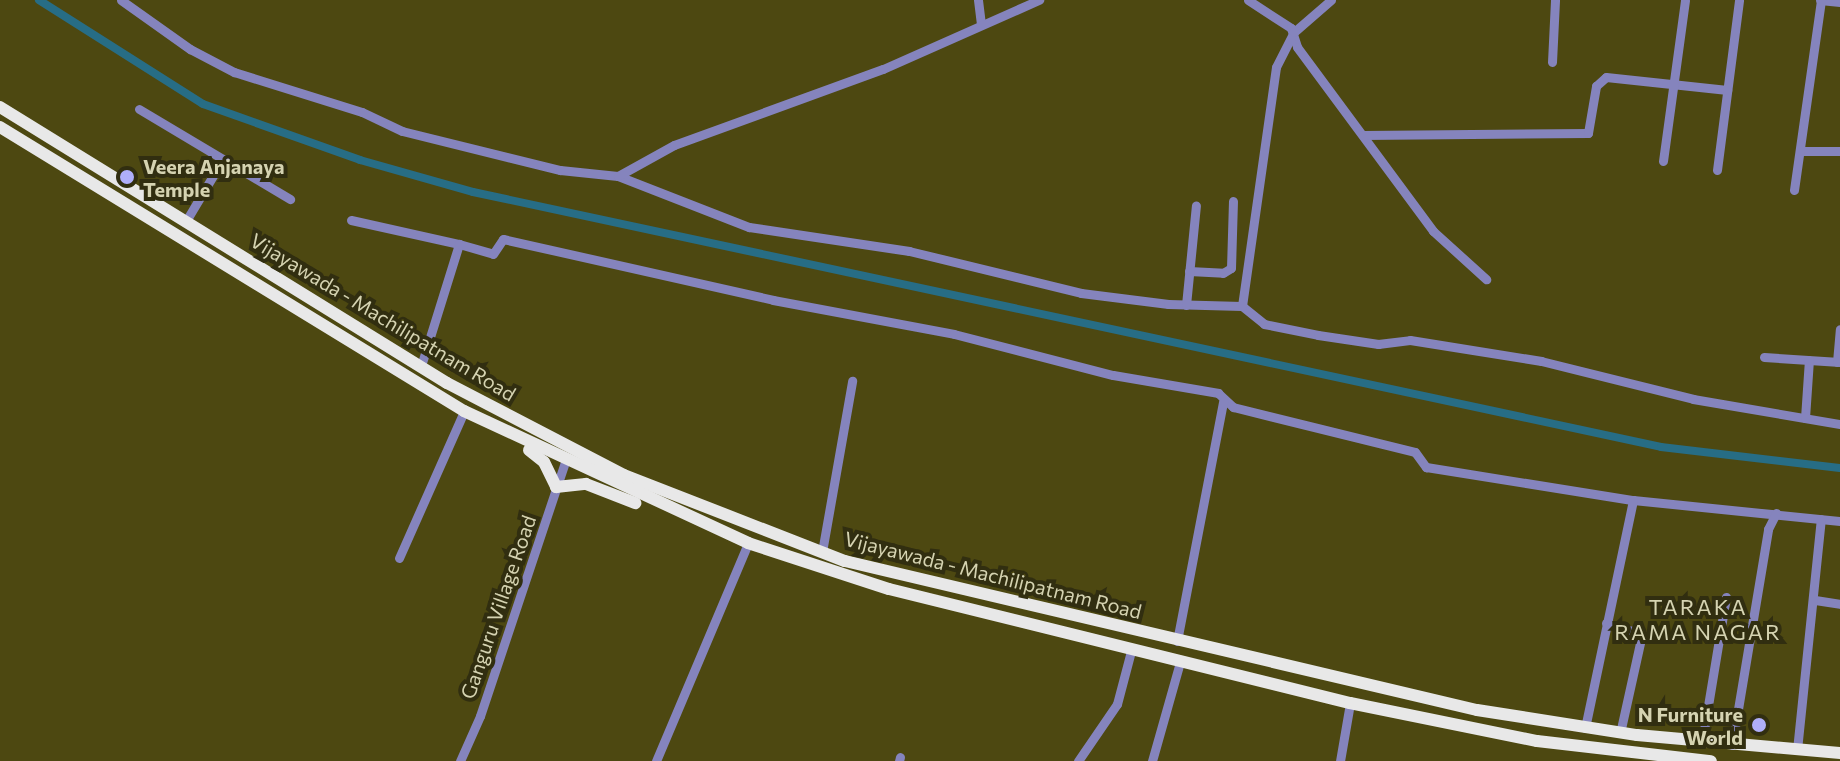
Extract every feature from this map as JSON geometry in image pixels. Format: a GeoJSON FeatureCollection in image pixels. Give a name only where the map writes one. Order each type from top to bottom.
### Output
{"type":"FeatureCollection","features":[{"type":"Feature","properties":{"kind":"highway","name":"Vijayawada - Machilipatnam Road"},"geometry":{"type":"LineString","coordinates":[[0,107],[459,390],[624,475],[822,552],[1432,701],[1620,733],[1840,753]]}},
{"type":"Feature","properties":{"kind":"highway","name":"Vijayawada - Machilipatnam Road"},"geometry":{"type":"LineString","coordinates":[[0,127],[464,411],[679,515],[748,543],[889,589],[1350,703],[1537,741],[1711,761]]}},
{"type":"Feature","properties":{"kind":"highway"},"geometry":{"type":"LineString","coordinates":[[459,390],[496,418],[564,454],[565,462]]}},
{"type":"Feature","properties":{"kind":"highway"},"geometry":{"type":"LineString","coordinates":[[479,418],[544,462],[556,487],[586,484],[659,513],[679,515]]}},
{"type":"Feature","properties":{"kind":"street"},"geometry":{"type":"LineString","coordinates":[[121,0],[218,65],[307,98],[509,158],[618,176],[749,227],[909,251],[1081,293],[1186,305],[1242,306],[1264,324],[1318,335],[1378,344],[1410,340],[1541,361],[1693,399],[1840,424]]}},
{"type":"Feature","properties":{"kind":"street"},"geometry":{"type":"LineString","coordinates":[[978,0],[981,24]]}},
{"type":"Feature","properties":{"kind":"street"},"geometry":{"type":"LineString","coordinates":[[618,176],[674,145],[883,69],[1018,4],[1039,0]]}},
{"type":"Feature","properties":{"kind":"street"},"geometry":{"type":"LineString","coordinates":[[1248,0],[1294,32],[1297,47],[1433,231],[1486,279]]}},
{"type":"Feature","properties":{"kind":"street"},"geometry":{"type":"LineString","coordinates":[[1242,306],[1276,67],[1294,32],[1331,0]]}},
{"type":"Feature","properties":{"kind":"street"},"geometry":{"type":"LineString","coordinates":[[1552,62],[1555,0]]}},
{"type":"Feature","properties":{"kind":"street"},"geometry":{"type":"LineString","coordinates":[[1663,161],[1685,0]]}},
{"type":"Feature","properties":{"kind":"street"},"geometry":{"type":"LineString","coordinates":[[1717,170],[1739,0]]}},
{"type":"Feature","properties":{"kind":"street"},"geometry":{"type":"LineString","coordinates":[[1794,190],[1820,0],[1837,2]]}},
{"type":"Feature","properties":{"kind":"street"},"geometry":{"type":"LineString","coordinates":[[1363,135],[1588,133],[1596,86],[1602,78],[1727,90]]}},
{"type":"Feature","properties":{"kind":"street"},"geometry":{"type":"LineString","coordinates":[[139,109],[290,199]]}},
{"type":"Feature","properties":{"kind":"street"},"geometry":{"type":"LineString","coordinates":[[1801,151],[1840,151]]}},
{"type":"Feature","properties":{"kind":"street"},"geometry":{"type":"LineString","coordinates":[[186,221],[223,159]]}},
{"type":"Feature","properties":{"kind":"street"},"geometry":{"type":"LineString","coordinates":[[1189,271],[1223,273],[1231,268],[1233,201]]}},
{"type":"Feature","properties":{"kind":"street"},"geometry":{"type":"LineString","coordinates":[[1186,305],[1196,205]]}},
{"type":"Feature","properties":{"kind":"street"},"geometry":{"type":"LineString","coordinates":[[351,220],[493,254],[503,239],[516,241],[773,300],[941,331],[1113,375],[1218,393],[1223,401],[1177,641]]}},
{"type":"Feature","properties":{"kind":"street"},"geometry":{"type":"LineString","coordinates":[[421,366],[459,244]]}},
{"type":"Feature","properties":{"kind":"street"},"geometry":{"type":"LineString","coordinates":[[1764,357],[1838,362],[1840,329]]}},
{"type":"Feature","properties":{"kind":"street"},"geometry":{"type":"LineString","coordinates":[[1805,418],[1809,360]]}},
{"type":"Feature","properties":{"kind":"street"},"geometry":{"type":"LineString","coordinates":[[822,552],[852,381]]}},
{"type":"Feature","properties":{"kind":"street"},"geometry":{"type":"LineString","coordinates":[[1223,401],[1415,452],[1426,467],[1633,500],[1840,521]]}},
{"type":"Feature","properties":{"kind":"street"},"geometry":{"type":"LineString","coordinates":[[399,558],[464,411]]}},
{"type":"Feature","properties":{"kind":"street","name":"Ganguru Village Road"},"geometry":{"type":"LineString","coordinates":[[460,761],[480,716],[565,462]]}},
{"type":"Feature","properties":{"kind":"street"},"geometry":{"type":"LineString","coordinates":[[1585,728],[1633,500]]}},
{"type":"Feature","properties":{"kind":"street"},"geometry":{"type":"LineString","coordinates":[[1732,745],[1768,529],[1776,513]]}},
{"type":"Feature","properties":{"kind":"street"},"geometry":{"type":"LineString","coordinates":[[1797,750],[1815,600],[1821,519]]}},
{"type":"Feature","properties":{"kind":"street"},"geometry":{"type":"LineString","coordinates":[[656,761],[748,543]]}},
{"type":"Feature","properties":{"kind":"street"},"geometry":{"type":"LineString","coordinates":[[1702,742],[1726,597]]}},
{"type":"Feature","properties":{"kind":"street"},"geometry":{"type":"LineString","coordinates":[[1815,600],[1840,604]]}},
{"type":"Feature","properties":{"kind":"street"},"geometry":{"type":"LineString","coordinates":[[1606,623],[1642,634],[1620,733]]}},
{"type":"Feature","properties":{"kind":"street"},"geometry":{"type":"LineString","coordinates":[[1078,761],[1117,704],[1131,651]]}},
{"type":"Feature","properties":{"kind":"street"},"geometry":{"type":"LineString","coordinates":[[1152,761],[1180,662]]}},
{"type":"Feature","properties":{"kind":"street"},"geometry":{"type":"LineString","coordinates":[[1340,761],[1350,703]]}},
{"type":"Feature","properties":{"kind":"waterway"},"geometry":{"type":"LineString","coordinates":[[39,0],[203,104],[360,160],[473,192],[1661,447],[1840,468]]}},
{"type":"Feature","properties":{"kind":"place","name":"Veera Anjanaya Temple"},"geometry":{"type":"Point","coordinates":[127,177]}},
{"type":"Feature","properties":{"kind":"place","name":"N Furniture World"},"geometry":{"type":"Point","coordinates":[1759,725]}},
{"type":"Feature","properties":{"kind":"district","name":"TARAKA RAMA NAGAR"},"geometry":{"type":"Point","coordinates":[1698,618]}}]}
